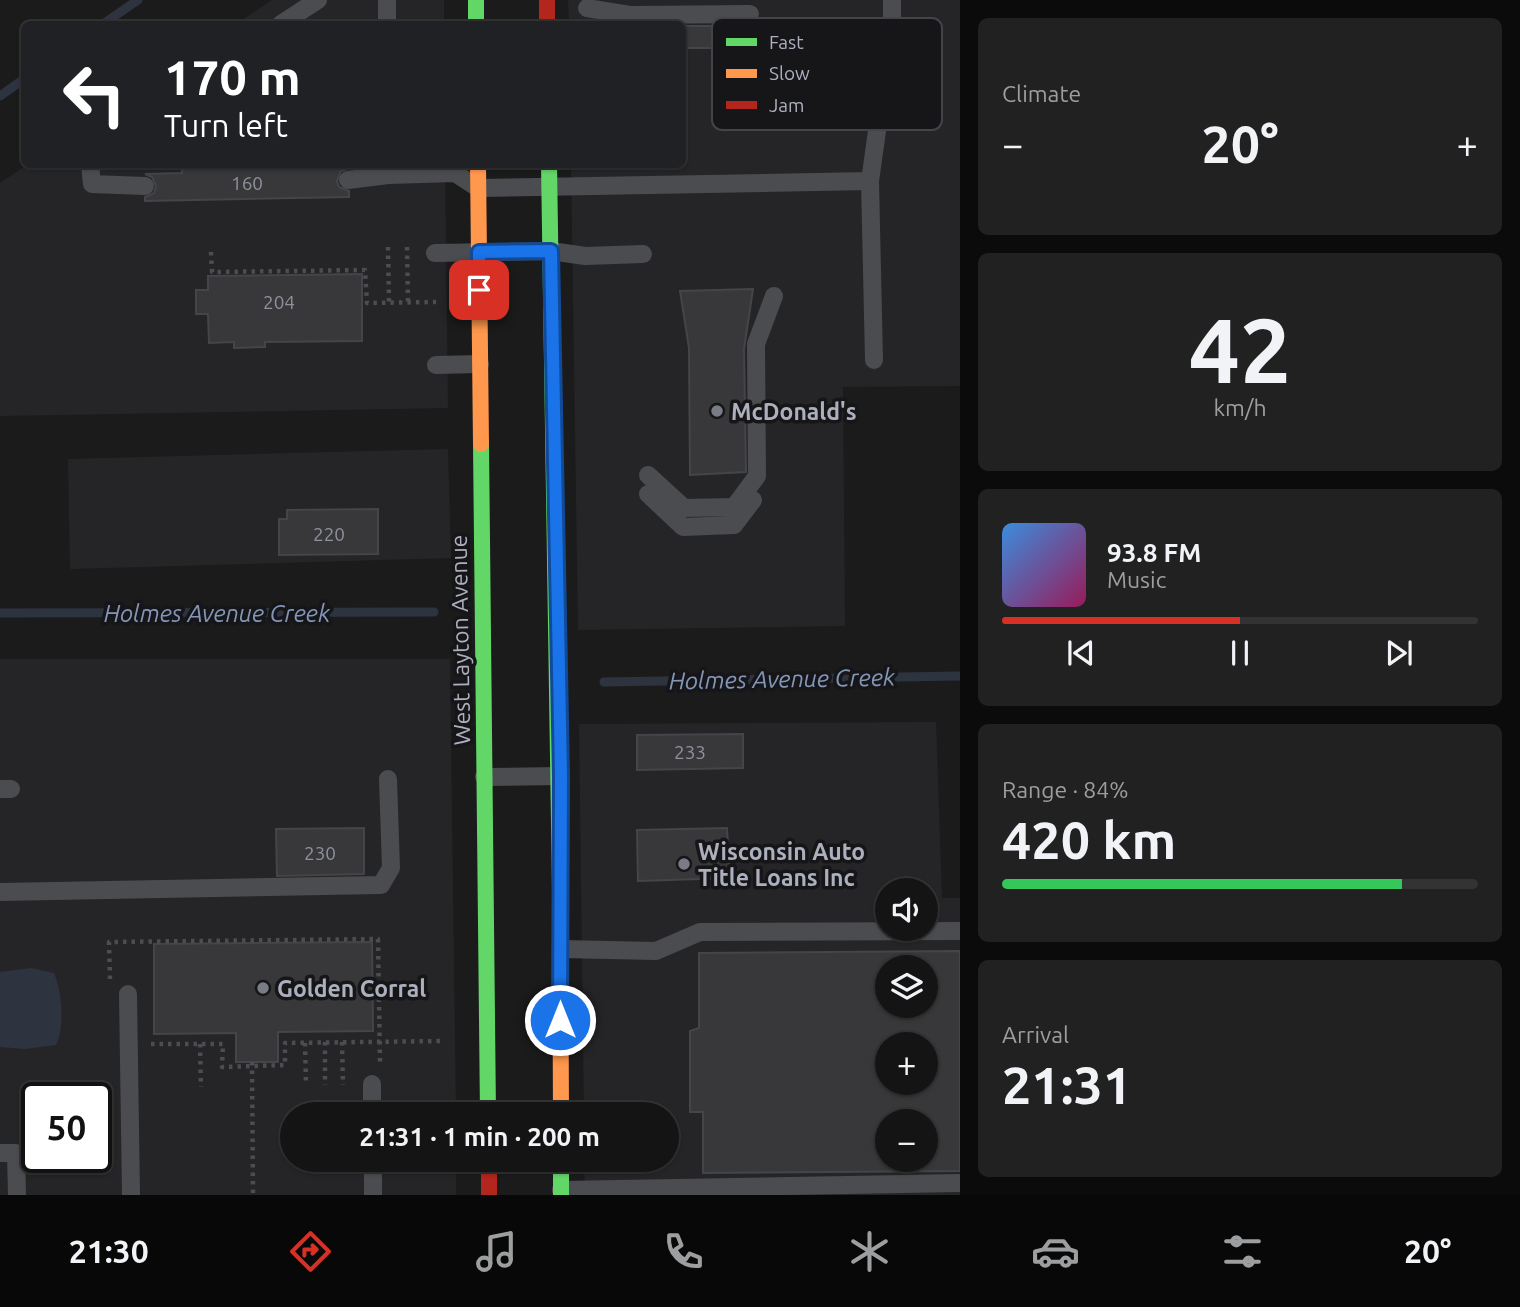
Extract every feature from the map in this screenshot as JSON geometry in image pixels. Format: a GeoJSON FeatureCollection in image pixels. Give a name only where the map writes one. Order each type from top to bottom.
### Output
{"type":"FeatureCollection","features":[{"type":"Feature","properties":{"kind":"main road"},"geometry":{"type":"LineString","coordinates":[[476,0],[476,21]]}},
{"type":"Feature","properties":{"kind":"main road"},"geometry":{"type":"LineString","coordinates":[[547,0],[547,21]]}},
{"type":"Feature","properties":{"kind":"main road","name":"West Layton Avenue"},"geometry":{"type":"LineString","coordinates":[[478,168],[488,1102]]}},
{"type":"Feature","properties":{"kind":"main road"},"geometry":{"type":"LineString","coordinates":[[549,168],[561,776],[561,1102]]}},
{"type":"Feature","properties":{"kind":"main road"},"geometry":{"type":"LineString","coordinates":[[489,1172],[489,1195]]}},
{"type":"Feature","properties":{"kind":"main road"},"geometry":{"type":"LineString","coordinates":[[561,1172],[561,1192]]}},
{"type":"Feature","properties":{"kind":"lane"},"geometry":{"type":"LineString","coordinates":[[286,21],[318,0]]}},
{"type":"Feature","properties":{"kind":"lane"},"geometry":{"type":"LineString","coordinates":[[387,0],[387,21]]}},
{"type":"Feature","properties":{"kind":"lane"},"geometry":{"type":"LineString","coordinates":[[892,0],[892,18]]}},
{"type":"Feature","properties":{"kind":"lane"},"geometry":{"type":"LineString","coordinates":[[587,8],[630,15],[750,13]]}},
{"type":"Feature","properties":{"kind":"lane"},"geometry":{"type":"LineString","coordinates":[[874,360],[870,181],[877,130]]}},
{"type":"Feature","properties":{"kind":"lane"},"geometry":{"type":"LineString","coordinates":[[90,168],[92,184],[145,186]]}},
{"type":"Feature","properties":{"kind":"lane"},"geometry":{"type":"LineString","coordinates":[[348,180],[388,170],[455,173],[478,188],[870,181]]}},
{"type":"Feature","properties":{"kind":"lane"},"geometry":{"type":"LineString","coordinates":[[435,253],[551,251],[585,256],[643,254]]}},
{"type":"Feature","properties":{"kind":"lane"},"geometry":{"type":"LineString","coordinates":[[648,494],[683,527],[734,525],[757,494],[756,344],[774,296]]}},
{"type":"Feature","properties":{"kind":"lane"},"geometry":{"type":"LineString","coordinates":[[436,365],[480,364]]}},
{"type":"Feature","properties":{"kind":"lane"},"geometry":{"type":"LineString","coordinates":[[648,475],[684,508],[734,507],[757,476]]}},
{"type":"Feature","properties":{"kind":"lane"},"geometry":{"type":"LineString","coordinates":[[484,777],[561,776]]}},
{"type":"Feature","properties":{"kind":"lane"},"geometry":{"type":"LineString","coordinates":[[0,892],[381,885],[391,868],[388,779]]}},
{"type":"Feature","properties":{"kind":"lane"},"geometry":{"type":"LineString","coordinates":[[561,949],[656,951],[700,932],[960,931]]}},
{"type":"Feature","properties":{"kind":"lane"},"geometry":{"type":"LineString","coordinates":[[128,995],[131,1195]]}},
{"type":"Feature","properties":{"kind":"lane"},"geometry":{"type":"LineString","coordinates":[[372,1084],[372,1102]]}},
{"type":"Feature","properties":{"kind":"lane"},"geometry":{"type":"LineString","coordinates":[[0,1153],[16,1153],[16,1195]]}},
{"type":"Feature","properties":{"kind":"lane"},"geometry":{"type":"LineString","coordinates":[[373,1172],[373,1195]]}},
{"type":"Feature","properties":{"kind":"lane"},"geometry":{"type":"LineString","coordinates":[[561,1192],[960,1183]]}},
{"type":"Feature","properties":{"kind":"path"},"geometry":{"type":"LineString","coordinates":[[388,247],[389,302]]}},
{"type":"Feature","properties":{"kind":"path"},"geometry":{"type":"LineString","coordinates":[[407,247],[408,303]]}},
{"type":"Feature","properties":{"kind":"path"},"geometry":{"type":"LineString","coordinates":[[211,251],[212,272],[365,270],[367,303],[436,302]]}},
{"type":"Feature","properties":{"kind":"path"},"geometry":{"type":"LineString","coordinates":[[128,995],[111,990],[109,942],[378,939],[380,1067],[372,1084]]}},
{"type":"Feature","properties":{"kind":"path"},"geometry":{"type":"LineString","coordinates":[[129,1045],[223,1044],[222,1067],[285,1065],[285,1043],[444,1041]]}},
{"type":"Feature","properties":{"kind":"path"},"geometry":{"type":"LineString","coordinates":[[325,1042],[325,1085]]}},
{"type":"Feature","properties":{"kind":"path"},"geometry":{"type":"LineString","coordinates":[[342,1042],[342,1085]]}},
{"type":"Feature","properties":{"kind":"path"},"geometry":{"type":"LineString","coordinates":[[304,1043],[306,1085]]}},
{"type":"Feature","properties":{"kind":"path"},"geometry":{"type":"LineString","coordinates":[[201,1044],[201,1087]]}},
{"type":"Feature","properties":{"kind":"path"},"geometry":{"type":"LineString","coordinates":[[252,1064],[253,1195]]}},
{"type":"Feature","properties":{"kind":"shaded area"},"geometry":{"type":"Polygon","coordinates":[[[272,0],[444,0],[444,21],[240,21],[272,0]]]}},
{"type":"Feature","properties":{"kind":"shaded area"},"geometry":{"type":"Polygon","coordinates":[[[568,0],[960,0],[960,386],[843,387],[845,626],[578,630],[571,168],[686,168],[686,21],[569,21],[568,0]]]}},
{"type":"Feature","properties":{"kind":"shaded area"},"geometry":{"type":"Polygon","coordinates":[[[22,168],[445,168],[448,408],[0,416],[0,183],[22,168]]]}},
{"type":"Feature","properties":{"kind":"shaded area"},"geometry":{"type":"Polygon","coordinates":[[[448,449],[451,558],[70,569],[68,459],[448,449]]]}},
{"type":"Feature","properties":{"kind":"shaded area"},"geometry":{"type":"Polygon","coordinates":[[[0,659],[450,659],[456,1102],[280,1102],[280,1172],[456,1172],[456,1195],[0,1195],[0,659]]]}},
{"type":"Feature","properties":{"kind":"shaded area"},"geometry":{"type":"Polygon","coordinates":[[[936,722],[942,898],[960,898],[960,1195],[585,1195],[584,1172],[679,1172],[679,1102],[584,1102],[579,724],[936,722]]]}},
{"type":"Feature","properties":{"kind":"shaded area"},"geometry":{"type":"Polygon","coordinates":[[[31,968],[54,973],[61,999],[59,1038],[56,1045],[25,1049],[0,1047],[0,972],[31,968]]]}},
{"type":"Feature","properties":{"kind":"building"},"geometry":{"type":"Polygon","coordinates":[[[686,26],[712,26],[712,48],[686,48],[686,26]]]}},
{"type":"Feature","properties":{"kind":"building"},"geometry":{"type":"Polygon","coordinates":[[[182,168],[348,168],[341,171],[337,181],[339,187],[349,191],[349,197],[145,201],[145,197],[154,193],[156,186],[152,177],[145,174],[182,173],[182,168]]]}},
{"type":"Feature","properties":{"kind":"building"},"geometry":{"type":"Polygon","coordinates":[[[362,274],[362,341],[265,342],[265,347],[234,348],[234,342],[209,343],[208,314],[196,314],[196,290],[208,290],[208,276],[362,274]]]}},
{"type":"Feature","properties":{"kind":"building","name":"McDonald's"},"geometry":{"type":"Polygon","coordinates":[[[753,289],[744,349],[746,472],[690,475],[689,348],[680,291],[753,289]]]}},
{"type":"Feature","properties":{"kind":"building"},"geometry":{"type":"Polygon","coordinates":[[[378,509],[378,554],[279,555],[279,519],[287,519],[287,510],[378,509]]]}},
{"type":"Feature","properties":{"kind":"building"},"geometry":{"type":"Polygon","coordinates":[[[743,734],[743,768],[637,770],[637,735],[743,734]]]}},
{"type":"Feature","properties":{"kind":"building"},"geometry":{"type":"Polygon","coordinates":[[[364,828],[364,874],[277,876],[276,829],[364,828]]]}},
{"type":"Feature","properties":{"kind":"building","name":"Wisconsin Auto Title Loans Inc"},"geometry":{"type":"Polygon","coordinates":[[[727,828],[730,878],[638,881],[637,830],[727,828]]]}},
{"type":"Feature","properties":{"kind":"building","name":"Golden Corral"},"geometry":{"type":"Polygon","coordinates":[[[372,942],[373,1031],[278,1032],[278,1062],[236,1062],[236,1033],[154,1034],[154,944],[372,942]]]}},
{"type":"Feature","properties":{"kind":"building"},"geometry":{"type":"Polygon","coordinates":[[[960,951],[960,1171],[938,1171],[938,1109],[875,1109],[875,1172],[703,1173],[703,1112],[690,1112],[690,1031],[699,1028],[699,953],[960,951]]]}},
{"type":"Feature","properties":{"kind":"waterway"},"geometry":{"type":"LineString","coordinates":[[107,21],[138,0]]}},
{"type":"Feature","properties":{"kind":"waterway"},"geometry":{"type":"LineString","coordinates":[[0,96],[21,81]]}},
{"type":"Feature","properties":{"kind":"waterway","name":"Holmes Avenue Creek"},"geometry":{"type":"LineString","coordinates":[[0,613],[434,612]]}},
{"type":"Feature","properties":{"kind":"waterway","name":"Holmes Avenue Creek"},"geometry":{"type":"LineString","coordinates":[[604,682],[960,676]]}},
{"type":"Feature","properties":{"kind":"traffic: fast"},"geometry":{"type":"LineString","coordinates":[[476,0],[476,21]]}},
{"type":"Feature","properties":{"kind":"traffic: fast"},"geometry":{"type":"LineString","coordinates":[[549,168],[560,889]]}},
{"type":"Feature","properties":{"kind":"traffic: fast"},"geometry":{"type":"LineString","coordinates":[[481,444],[488,1102]]}},
{"type":"Feature","properties":{"kind":"traffic: fast"},"geometry":{"type":"LineString","coordinates":[[561,1172],[561,1195]]}},
{"type":"Feature","properties":{"kind":"traffic: slow"},"geometry":{"type":"LineString","coordinates":[[478,168],[481,444]]}},
{"type":"Feature","properties":{"kind":"traffic: slow"},"geometry":{"type":"LineString","coordinates":[[560,889],[561,1102]]}},
{"type":"Feature","properties":{"kind":"traffic: jam"},"geometry":{"type":"LineString","coordinates":[[547,0],[547,21]]}},
{"type":"Feature","properties":{"kind":"traffic: jam"},"geometry":{"type":"LineString","coordinates":[[489,1172],[489,1195]]}},
{"type":"Feature","properties":{"kind":"place","name":"McDonald's"},"geometry":{"type":"Point","coordinates":[717,411]}},
{"type":"Feature","properties":{"kind":"place","name":"Wisconsin Auto Title Loans Inc"},"geometry":{"type":"Point","coordinates":[684,864]}},
{"type":"Feature","properties":{"kind":"place","name":"Golden Corral"},"geometry":{"type":"Point","coordinates":[263,988]}},
{"type":"Feature","properties":{"kind":"route"},"geometry":{"type":"LineString","coordinates":[[479,290],[479,252],[551,251],[561,776],[560,1020]]}}]}
